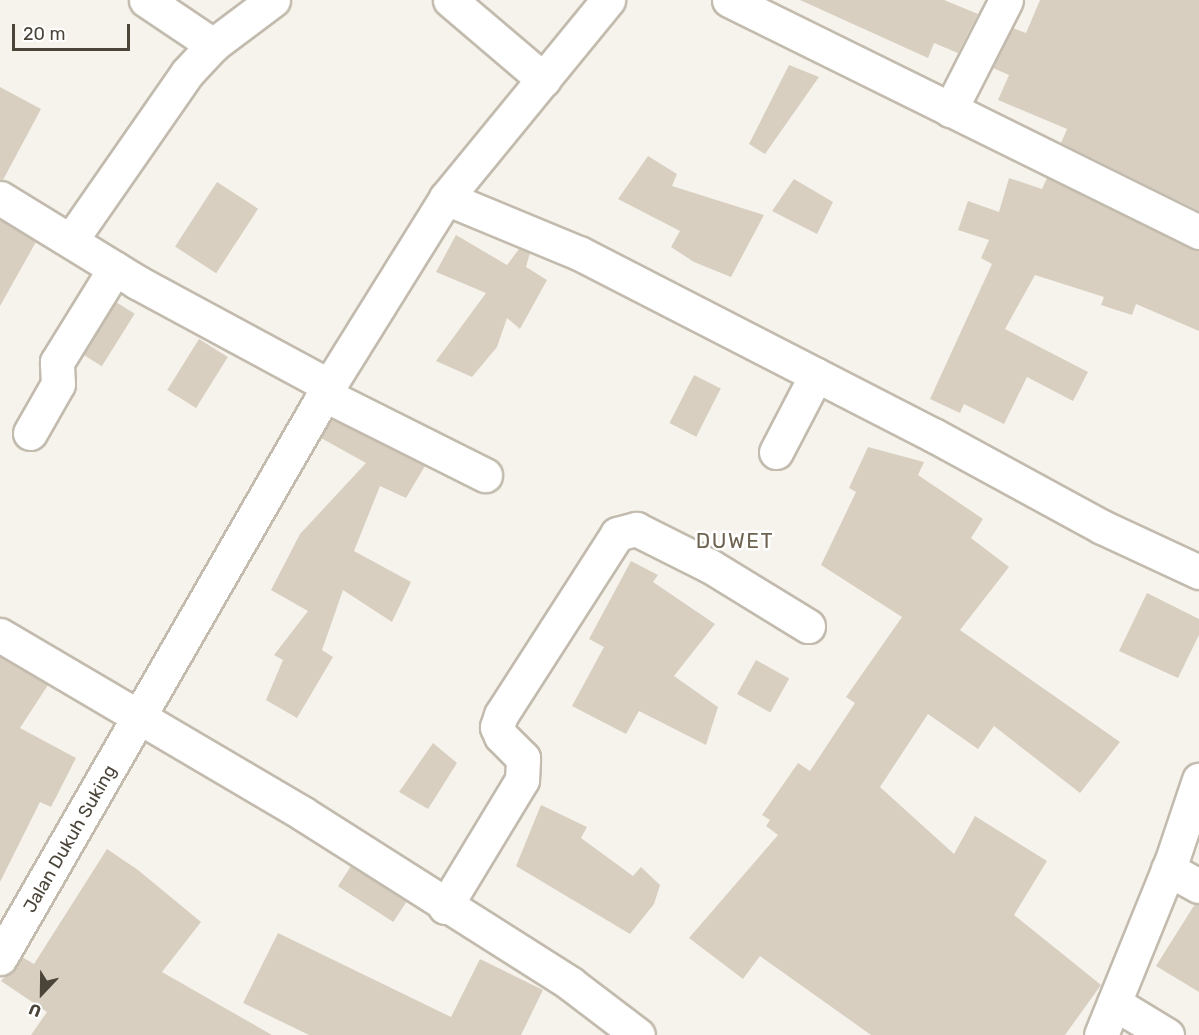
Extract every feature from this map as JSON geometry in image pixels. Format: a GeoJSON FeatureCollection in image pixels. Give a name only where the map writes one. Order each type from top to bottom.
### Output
{"type":"FeatureCollection","features":[{"type":"Feature","properties":{"kind":"street"},"geometry":{"type":"LineString","coordinates":[[146,0],[213,45]]}},
{"type":"Feature","properties":{"kind":"street"},"geometry":{"type":"LineString","coordinates":[[71,240],[186,73],[213,45],[273,0]]}},
{"type":"Feature","properties":{"kind":"street"},"geometry":{"type":"LineString","coordinates":[[450,0],[544,80]]}},
{"type":"Feature","properties":{"kind":"street","name":"Jalan Dukuh Suking"},"geometry":{"type":"LineString","coordinates":[[0,958],[140,720],[327,390],[446,198],[608,0]]}},
{"type":"Feature","properties":{"kind":"street"},"geometry":{"type":"LineString","coordinates":[[729,0],[1199,232]]}},
{"type":"Feature","properties":{"kind":"street"},"geometry":{"type":"LineString","coordinates":[[950,110],[1006,0]]}},
{"type":"Feature","properties":{"kind":"street"},"geometry":{"type":"LineString","coordinates":[[0,198],[115,268],[327,390],[485,476]]}},
{"type":"Feature","properties":{"kind":"street"},"geometry":{"type":"LineString","coordinates":[[446,198],[579,254],[816,375],[1102,526],[1199,572]]}},
{"type":"Feature","properties":{"kind":"street"},"geometry":{"type":"LineString","coordinates":[[30,433],[58,384],[57,362],[115,268]]}},
{"type":"Feature","properties":{"kind":"street"},"geometry":{"type":"LineString","coordinates":[[776,452],[816,375]]}},
{"type":"Feature","properties":{"kind":"street"},"geometry":{"type":"LineString","coordinates":[[445,907],[522,780],[523,758],[501,736],[497,727],[501,715],[617,534],[636,528],[710,566],[807,626]]}},
{"type":"Feature","properties":{"kind":"street"},"geometry":{"type":"LineString","coordinates":[[0,635],[140,720],[302,813],[445,907],[571,984],[638,1035]]}},
{"type":"Feature","properties":{"kind":"street"},"geometry":{"type":"LineString","coordinates":[[1101,1035],[1168,869],[1199,780]]}},
{"type":"Feature","properties":{"kind":"street"},"geometry":{"type":"LineString","coordinates":[[1168,869],[1199,886]]}},
{"type":"Feature","properties":{"kind":"street"},"geometry":{"type":"LineString","coordinates":[[1114,1003],[1167,1035]]}},
{"type":"Feature","properties":{"kind":"building"},"geometry":{"type":"Polygon","coordinates":[[[800,0],[944,0],[978,14],[958,53],[934,43],[928,58],[800,0]]]}},
{"type":"Feature","properties":{"kind":"building"},"geometry":{"type":"Polygon","coordinates":[[[1040,0],[1199,0],[1199,211],[1061,143],[1067,129],[998,100],[1009,75],[993,68],[1013,28],[1026,33],[1040,0]]]}},
{"type":"Feature","properties":{"kind":"building"},"geometry":{"type":"Polygon","coordinates":[[[789,65],[819,77],[765,154],[749,144],[789,65]]]}},
{"type":"Feature","properties":{"kind":"building"},"geometry":{"type":"Polygon","coordinates":[[[0,87],[41,109],[3,180],[0,179],[0,87]]]}},
{"type":"Feature","properties":{"kind":"building"},"geometry":{"type":"Polygon","coordinates":[[[648,156],[677,174],[672,186],[764,215],[731,277],[694,262],[671,247],[680,231],[618,199],[648,156]]]}},
{"type":"Feature","properties":{"kind":"building"},"geometry":{"type":"Polygon","coordinates":[[[1009,178],[1042,189],[1047,178],[1199,251],[1199,331],[1136,304],[1132,315],[1101,305],[1104,297],[1035,275],[1005,329],[1088,372],[1073,401],[1027,377],[1004,424],[964,404],[960,413],[930,399],[992,264],[981,258],[989,240],[958,230],[968,201],[999,212],[1009,178]]]}},
{"type":"Feature","properties":{"kind":"building"},"geometry":{"type":"Polygon","coordinates":[[[794,179],[833,202],[817,234],[772,211],[794,179]]]}},
{"type":"Feature","properties":{"kind":"building"},"geometry":{"type":"Polygon","coordinates":[[[217,182],[258,209],[216,273],[175,247],[217,182]]]}},
{"type":"Feature","properties":{"kind":"building"},"geometry":{"type":"Polygon","coordinates":[[[0,220],[36,242],[0,306],[0,220]]]}},
{"type":"Feature","properties":{"kind":"building"},"geometry":{"type":"Polygon","coordinates":[[[456,235],[507,265],[519,249],[530,253],[526,267],[547,280],[520,329],[507,318],[497,347],[472,377],[436,361],[486,293],[436,272],[456,235]]]}},
{"type":"Feature","properties":{"kind":"building"},"geometry":{"type":"Polygon","coordinates":[[[116,302],[135,314],[102,366],[83,355],[116,302]]]}},
{"type":"Feature","properties":{"kind":"building"},"geometry":{"type":"Polygon","coordinates":[[[199,339],[228,357],[196,408],[167,390],[199,339]]]}},
{"type":"Feature","properties":{"kind":"building"},"geometry":{"type":"Polygon","coordinates":[[[694,375],[721,389],[696,437],[669,423],[694,375]]]}},
{"type":"Feature","properties":{"kind":"building"},"geometry":{"type":"Polygon","coordinates":[[[332,419],[425,466],[406,498],[380,486],[354,551],[411,582],[392,622],[343,590],[322,650],[333,657],[297,718],[266,700],[283,660],[274,655],[308,611],[271,590],[300,534],[366,463],[321,438],[332,419]]]}},
{"type":"Feature","properties":{"kind":"building"},"geometry":{"type":"Polygon","coordinates":[[[868,447],[924,462],[918,475],[983,519],[971,538],[1009,567],[960,630],[1120,742],[1080,793],[994,726],[978,749],[928,714],[880,787],[954,854],[975,816],[1047,861],[1014,915],[1101,985],[1065,1035],[871,1035],[760,956],[743,979],[689,938],[778,835],[766,826],[770,820],[762,815],[798,763],[810,771],[855,703],[846,697],[902,617],[821,565],[856,492],[849,488],[868,447]]]}},
{"type":"Feature","properties":{"kind":"building"},"geometry":{"type":"Polygon","coordinates":[[[631,561],[658,575],[653,582],[715,624],[674,676],[718,707],[706,745],[639,711],[626,734],[572,706],[604,647],[589,639],[631,561]]]}},
{"type":"Feature","properties":{"kind":"building"},"geometry":{"type":"Polygon","coordinates":[[[1147,593],[1199,619],[1199,635],[1178,678],[1119,651],[1147,593]]]}},
{"type":"Feature","properties":{"kind":"building"},"geometry":{"type":"Polygon","coordinates":[[[0,657],[48,685],[20,728],[76,758],[51,807],[40,802],[0,882],[0,657]]]}},
{"type":"Feature","properties":{"kind":"building"},"geometry":{"type":"Polygon","coordinates":[[[756,660],[789,678],[770,713],[737,694],[756,660]]]}},
{"type":"Feature","properties":{"kind":"building"},"geometry":{"type":"Polygon","coordinates":[[[433,743],[457,763],[428,809],[399,792],[433,743]]]}},
{"type":"Feature","properties":{"kind":"building"},"geometry":{"type":"Polygon","coordinates":[[[541,805],[587,827],[581,838],[633,876],[641,867],[660,885],[654,904],[630,934],[516,866],[541,805]]]}},
{"type":"Feature","properties":{"kind":"building"},"geometry":{"type":"Polygon","coordinates":[[[107,849],[138,870],[201,922],[162,972],[272,1035],[31,1035],[47,1012],[1,981],[22,957],[34,964],[107,849]]]}},
{"type":"Feature","properties":{"kind":"building"},"geometry":{"type":"Polygon","coordinates":[[[351,866],[406,902],[393,922],[338,886],[351,866]]]}},
{"type":"Feature","properties":{"kind":"building"},"geometry":{"type":"Polygon","coordinates":[[[1195,904],[1199,905],[1199,992],[1156,966],[1195,904]]]}},
{"type":"Feature","properties":{"kind":"building"},"geometry":{"type":"Polygon","coordinates":[[[278,933],[451,1017],[480,959],[543,990],[521,1035],[309,1035],[243,1003],[278,933]]]}},
{"type":"Feature","properties":{"kind":"district","name":"DUWET"},"geometry":{"type":"Point","coordinates":[735,541]}}]}
